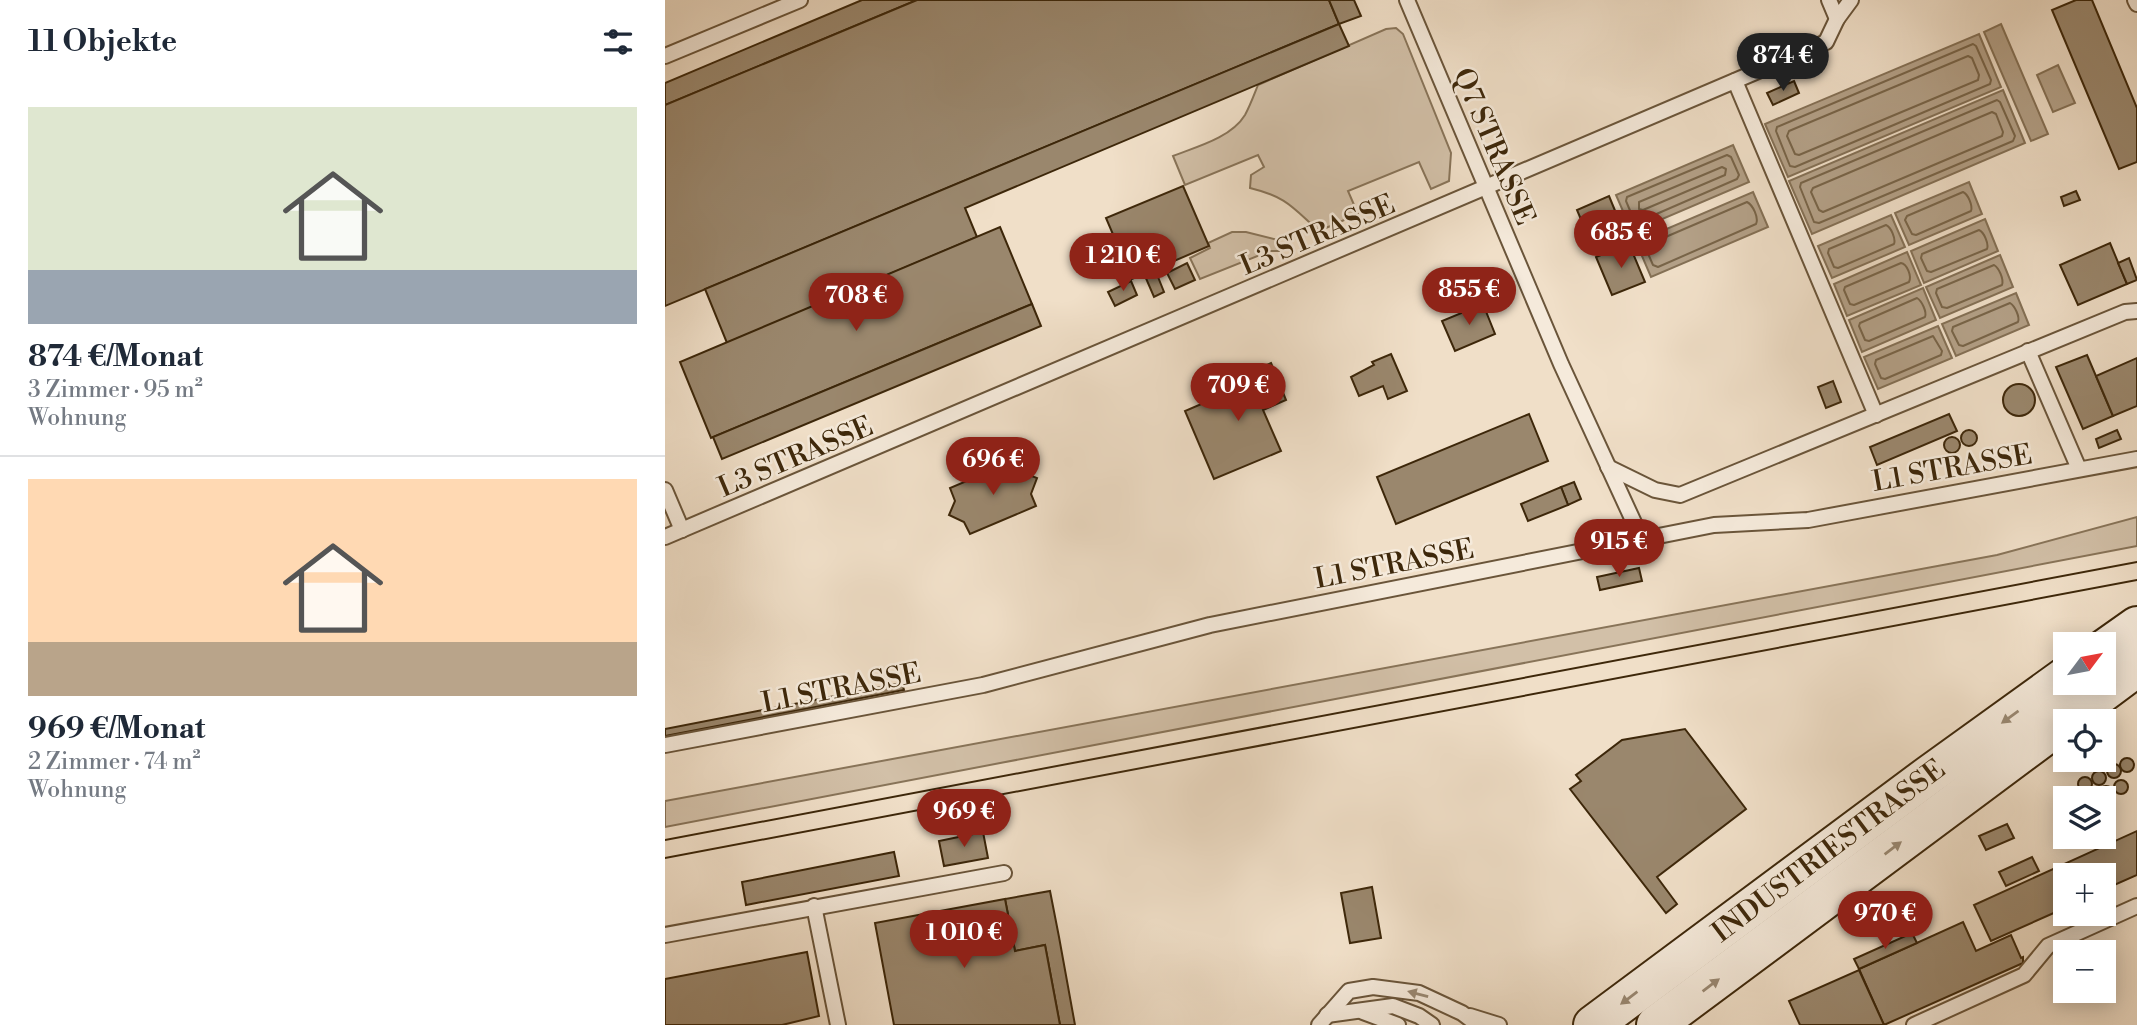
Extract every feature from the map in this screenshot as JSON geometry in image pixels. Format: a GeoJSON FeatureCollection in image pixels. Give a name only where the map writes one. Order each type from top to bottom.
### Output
{"type":"FeatureCollection","features":[{"type":"Feature","properties":{"kind":"main road"},"geometry":{"type":"LineString","coordinates":[[2116,640],[2137,625]]}},
{"type":"Feature","properties":{"kind":"main road","name":"INDUSTRIESTRASSE"},"geometry":{"type":"LineString","coordinates":[[1655,1025],[2137,667]]}},
{"type":"Feature","properties":{"kind":"main road","name":"INDUSTRIESTRASSE"},"geometry":{"type":"LineString","coordinates":[[1593,1025],[2053,686]]}},
{"type":"Feature","properties":{"kind":"lane"},"geometry":{"type":"LineString","coordinates":[[665,56],[800,0]]}},
{"type":"Feature","properties":{"kind":"lane","name":"Q7 STRASSE"},"geometry":{"type":"LineString","coordinates":[[1407,0],[1486,187],[1642,540]]}},
{"type":"Feature","properties":{"kind":"lane"},"geometry":{"type":"LineString","coordinates":[[1829,0],[1837,19]]}},
{"type":"Feature","properties":{"kind":"lane","name":"L3 STRASSE"},"geometry":{"type":"LineString","coordinates":[[665,537],[1826,42],[1837,19],[1851,0]]}},
{"type":"Feature","properties":{"kind":"lane"},"geometry":{"type":"LineString","coordinates":[[1735,81],[1863,380],[1875,415]]}},
{"type":"Feature","properties":{"kind":"lane"},"geometry":{"type":"LineString","coordinates":[[1608,467],[1655,489],[1680,495],[2125,312],[2137,312]]}},
{"type":"Feature","properties":{"kind":"lane"},"geometry":{"type":"LineString","coordinates":[[2028,351],[2079,469]]}},
{"type":"Feature","properties":{"kind":"lane","name":"L1 STRASSE"},"geometry":{"type":"LineString","coordinates":[[665,745],[983,685],[1210,625],[1714,525],[1808,520],[2137,459]]}},
{"type":"Feature","properties":{"kind":"lane"},"geometry":{"type":"LineString","coordinates":[[665,490],[683,530]]}},
{"type":"Feature","properties":{"kind":"lane"},"geometry":{"type":"LineString","coordinates":[[665,935],[1003,873]]}},
{"type":"Feature","properties":{"kind":"lane"},"geometry":{"type":"LineString","coordinates":[[1915,1025],[2024,975],[2047,946],[2137,905]]}},
{"type":"Feature","properties":{"kind":"lane"},"geometry":{"type":"LineString","coordinates":[[814,906],[838,1025]]}},
{"type":"Feature","properties":{"kind":"lane"},"geometry":{"type":"LineString","coordinates":[[1323,1020],[1349,991],[1373,987],[1419,993],[1462,1013],[1499,1025]]}},
{"type":"Feature","properties":{"kind":"lane"},"geometry":{"type":"LineString","coordinates":[[1323,1020],[1392,1006],[1419,1016],[1432,1025]]}},
{"type":"Feature","properties":{"kind":"lane"},"geometry":{"type":"LineString","coordinates":[[1362,1012],[1398,1025]]}},
{"type":"Feature","properties":{"kind":"lane"},"geometry":{"type":"LineString","coordinates":[[1462,1013],[1478,1025]]}},
{"type":"Feature","properties":{"kind":"shaded area"},"geometry":{"type":"Polygon","coordinates":[[[1396,28],[1403,34],[1451,153],[1449,181],[1431,189],[1419,162],[1348,191],[1358,214],[1319,231],[1281,199],[1250,188],[1251,175],[1264,167],[1258,155],[1185,185],[1173,156],[1212,141],[1231,130],[1245,115],[1258,85],[1386,29],[1396,28]]]}},
{"type":"Feature","properties":{"kind":"shaded area"},"geometry":{"type":"Polygon","coordinates":[[[1232,232],[1246,232],[1278,240],[1279,251],[1270,251],[1200,279],[1190,258],[1210,248],[1208,243],[1232,232]]]}},
{"type":"Feature","properties":{"kind":"shaded area"},"geometry":{"type":"Polygon","coordinates":[[[2137,517],[2137,546],[665,827],[665,801],[1997,555],[2137,517]]]}},
{"type":"Feature","properties":{"kind":"water"},"geometry":{"type":"Polygon","coordinates":[[[2001,24],[2048,134],[2031,141],[1984,32],[2001,24]]]}},
{"type":"Feature","properties":{"kind":"water"},"geometry":{"type":"Polygon","coordinates":[[[1979,34],[2001,87],[1788,177],[1765,124],[1979,34]]]}},
{"type":"Feature","properties":{"kind":"water"},"geometry":{"type":"Polygon","coordinates":[[[2058,65],[2075,103],[2053,112],[2037,75],[2058,65]]]}},
{"type":"Feature","properties":{"kind":"water"},"geometry":{"type":"Polygon","coordinates":[[[2003,90],[2025,143],[1812,234],[1789,181],[2003,90]]]}},
{"type":"Feature","properties":{"kind":"water"},"geometry":{"type":"Polygon","coordinates":[[[1733,145],[1749,182],[1632,232],[1616,195],[1733,145]]]}},
{"type":"Feature","properties":{"kind":"water"},"geometry":{"type":"Polygon","coordinates":[[[1969,182],[1982,214],[1909,245],[1895,213],[1969,182]]]}},
{"type":"Feature","properties":{"kind":"water"},"geometry":{"type":"Polygon","coordinates":[[[1753,192],[1768,227],[1651,277],[1636,242],[1753,192]]]}},
{"type":"Feature","properties":{"kind":"water"},"geometry":{"type":"Polygon","coordinates":[[[1891,215],[1905,247],[1832,278],[1818,246],[1891,215]]]}},
{"type":"Feature","properties":{"kind":"water"},"geometry":{"type":"Polygon","coordinates":[[[1985,219],[1998,251],[1924,283],[1911,251],[1985,219]]]}},
{"type":"Feature","properties":{"kind":"water"},"geometry":{"type":"Polygon","coordinates":[[[1907,252],[1921,285],[1847,316],[1834,284],[1907,252]]]}},
{"type":"Feature","properties":{"kind":"water"},"geometry":{"type":"Polygon","coordinates":[[[2000,255],[2013,287],[1940,318],[1926,287],[2000,255]]]}},
{"type":"Feature","properties":{"kind":"water"},"geometry":{"type":"Polygon","coordinates":[[[1923,288],[1936,320],[1862,352],[1849,320],[1923,288]]]}},
{"type":"Feature","properties":{"kind":"water"},"geometry":{"type":"Polygon","coordinates":[[[2016,293],[2029,325],[1956,356],[1942,324],[2016,293]]]}},
{"type":"Feature","properties":{"kind":"water"},"geometry":{"type":"Polygon","coordinates":[[[1938,326],[1952,358],[1878,389],[1864,357],[1938,326]]]}},
{"type":"Feature","properties":{"kind":"building"},"geometry":{"type":"Polygon","coordinates":[[[862,0],[917,0],[665,105],[665,83],[862,0]]]}},
{"type":"Feature","properties":{"kind":"building"},"geometry":{"type":"Polygon","coordinates":[[[917,0],[1329,0],[1339,24],[665,306],[665,105],[917,0]]]}},
{"type":"Feature","properties":{"kind":"building"},"geometry":{"type":"Polygon","coordinates":[[[1329,0],[1354,0],[1361,16],[1339,24],[1329,0]]]}},
{"type":"Feature","properties":{"kind":"building"},"geometry":{"type":"Polygon","coordinates":[[[2076,0],[2092,0],[2137,108],[2137,162],[2119,169],[2052,10],[2076,0]]]}},
{"type":"Feature","properties":{"kind":"building"},"geometry":{"type":"Polygon","coordinates":[[[1339,24],[1349,46],[965,208],[977,237],[727,343],[705,289],[1339,24]]]}},
{"type":"Feature","properties":{"kind":"building"},"geometry":{"type":"Polygon","coordinates":[[[1794,81],[1799,93],[1773,105],[1767,93],[1794,81]]]}},
{"type":"Feature","properties":{"kind":"building"},"geometry":{"type":"Polygon","coordinates":[[[1183,186],[1209,246],[1132,279],[1106,218],[1183,186]]]}},
{"type":"Feature","properties":{"kind":"building"},"geometry":{"type":"Polygon","coordinates":[[[2076,191],[2080,200],[2064,206],[2061,197],[2076,191]]]}},
{"type":"Feature","properties":{"kind":"building"},"geometry":{"type":"Polygon","coordinates":[[[1609,196],[1625,235],[1593,248],[1577,210],[1609,196]]]}},
{"type":"Feature","properties":{"kind":"building"},"geometry":{"type":"Polygon","coordinates":[[[1000,227],[1032,304],[711,438],[680,362],[1000,227]]]}},
{"type":"Feature","properties":{"kind":"building"},"geometry":{"type":"Polygon","coordinates":[[[2110,243],[2127,284],[2078,305],[2060,265],[2110,243]]]}},
{"type":"Feature","properties":{"kind":"building"},"geometry":{"type":"Polygon","coordinates":[[[1629,244],[1645,282],[1612,295],[1596,257],[1629,244]]]}},
{"type":"Feature","properties":{"kind":"building"},"geometry":{"type":"Polygon","coordinates":[[[2129,258],[2137,280],[2127,284],[2118,263],[2129,258]]]}},
{"type":"Feature","properties":{"kind":"building"},"geometry":{"type":"Polygon","coordinates":[[[1187,263],[1195,280],[1175,289],[1167,273],[1187,263]]]}},
{"type":"Feature","properties":{"kind":"building"},"geometry":{"type":"Polygon","coordinates":[[[1156,272],[1164,292],[1154,297],[1145,276],[1156,272]]]}},
{"type":"Feature","properties":{"kind":"building"},"geometry":{"type":"Polygon","coordinates":[[[1131,281],[1137,295],[1115,306],[1108,292],[1131,281]]]}},
{"type":"Feature","properties":{"kind":"building"},"geometry":{"type":"Polygon","coordinates":[[[1032,304],[1041,326],[722,459],[713,437],[1032,304]]]}},
{"type":"Feature","properties":{"kind":"building"},"geometry":{"type":"Polygon","coordinates":[[[1483,304],[1495,334],[1455,351],[1442,321],[1483,304]]]}},
{"type":"Feature","properties":{"kind":"building"},"geometry":{"type":"Polygon","coordinates":[[[1391,354],[1407,391],[1388,399],[1383,386],[1359,396],[1351,377],[1374,365],[1372,362],[1391,354]]]}},
{"type":"Feature","properties":{"kind":"building"},"geometry":{"type":"Polygon","coordinates":[[[2087,355],[2113,416],[2083,429],[2056,367],[2087,355]]]}},
{"type":"Feature","properties":{"kind":"building"},"geometry":{"type":"Polygon","coordinates":[[[2137,358],[2137,406],[2113,416],[2096,376],[2137,358]]]}},
{"type":"Feature","properties":{"kind":"building"},"geometry":{"type":"Polygon","coordinates":[[[1271,363],[1286,400],[1263,410],[1281,451],[1214,479],[1185,411],[1234,390],[1230,381],[1271,363]]]}},
{"type":"Feature","properties":{"kind":"building"},"geometry":{"type":"Polygon","coordinates":[[[1833,381],[1841,402],[1826,408],[1818,387],[1833,381]]]}},
{"type":"Feature","properties":{"kind":"building"},"geometry":{"type":"Polygon","coordinates":[[[2019,384],[2030,389],[2035,400],[2030,411],[2019,416],[2008,411],[2003,400],[2008,389],[2019,384]]]}},
{"type":"Feature","properties":{"kind":"building"},"geometry":{"type":"Polygon","coordinates":[[[1529,414],[1548,461],[1396,524],[1377,477],[1529,414]]]}},
{"type":"Feature","properties":{"kind":"building"},"geometry":{"type":"Polygon","coordinates":[[[1949,414],[1957,431],[1877,465],[1870,447],[1949,414]]]}},
{"type":"Feature","properties":{"kind":"building"},"geometry":{"type":"Polygon","coordinates":[[[1969,430],[1975,432],[1975,444],[1969,446],[1963,444],[1961,438],[1963,432],[1969,430]]]}},
{"type":"Feature","properties":{"kind":"building"},"geometry":{"type":"Polygon","coordinates":[[[2117,430],[2121,439],[2099,448],[2096,439],[2117,430]]]}},
{"type":"Feature","properties":{"kind":"building"},"geometry":{"type":"Polygon","coordinates":[[[1952,437],[1960,445],[1952,453],[1944,445],[1952,437]]]}},
{"type":"Feature","properties":{"kind":"building"},"geometry":{"type":"Polygon","coordinates":[[[1016,460],[1021,472],[1037,478],[1031,494],[1036,506],[970,534],[964,522],[949,515],[955,501],[950,488],[1016,460]]]}},
{"type":"Feature","properties":{"kind":"building"},"geometry":{"type":"Polygon","coordinates":[[[1574,482],[1581,499],[1568,505],[1561,487],[1574,482]]]}},
{"type":"Feature","properties":{"kind":"building"},"geometry":{"type":"Polygon","coordinates":[[[1561,487],[1568,505],[1528,521],[1521,504],[1561,487]]]}},
{"type":"Feature","properties":{"kind":"building"},"geometry":{"type":"Polygon","coordinates":[[[1639,568],[1642,581],[1600,590],[1597,577],[1639,568]]]}},
{"type":"Feature","properties":{"kind":"building"},"geometry":{"type":"Polygon","coordinates":[[[902,683],[904,690],[665,736],[665,729],[902,683]]]}},
{"type":"Feature","properties":{"kind":"building"},"geometry":{"type":"Polygon","coordinates":[[[1685,729],[1746,809],[1657,877],[1677,904],[1666,913],[1570,789],[1581,781],[1576,775],[1622,740],[1685,729]]]}},
{"type":"Feature","properties":{"kind":"building"},"geometry":{"type":"Polygon","coordinates":[[[2127,758],[2132,760],[2132,770],[2127,772],[2122,770],[2120,765],[2122,760],[2127,758]]]}},
{"type":"Feature","properties":{"kind":"building"},"geometry":{"type":"Polygon","coordinates":[[[2116,765],[2119,766],[2119,776],[2109,776],[2107,772],[2116,772],[2116,765]]]}},
{"type":"Feature","properties":{"kind":"building"},"geometry":{"type":"Polygon","coordinates":[[[2094,773],[2104,773],[2104,783],[2094,783],[2094,773]]]}},
{"type":"Feature","properties":{"kind":"building"},"geometry":{"type":"Polygon","coordinates":[[[2080,779],[2090,779],[2091,786],[2079,786],[2080,779]]]}},
{"type":"Feature","properties":{"kind":"building"},"geometry":{"type":"Polygon","coordinates":[[[2116,782],[2126,782],[2126,792],[2116,792],[2116,782]]]}},
{"type":"Feature","properties":{"kind":"building"},"geometry":{"type":"Polygon","coordinates":[[[2007,824],[2014,838],[1986,850],[1979,836],[2007,824]]]}},
{"type":"Feature","properties":{"kind":"building"},"geometry":{"type":"Polygon","coordinates":[[[2137,831],[2137,875],[2116,884],[2116,863],[2067,863],[2097,849],[2116,849],[2116,841],[2137,831]]]}},
{"type":"Feature","properties":{"kind":"building"},"geometry":{"type":"Polygon","coordinates":[[[983,832],[988,858],[944,866],[939,841],[983,832]]]}},
{"type":"Feature","properties":{"kind":"building"},"geometry":{"type":"Polygon","coordinates":[[[894,852],[899,876],[746,905],[742,882],[894,852]]]}},
{"type":"Feature","properties":{"kind":"building"},"geometry":{"type":"Polygon","coordinates":[[[2032,857],[2039,871],[2006,886],[1999,872],[2032,857]]]}},
{"type":"Feature","properties":{"kind":"building"},"geometry":{"type":"Polygon","coordinates":[[[2053,869],[2053,913],[1991,941],[1974,905],[2053,869]]]}},
{"type":"Feature","properties":{"kind":"building"},"geometry":{"type":"Polygon","coordinates":[[[1372,887],[1381,938],[1350,943],[1341,893],[1372,887]]]}},
{"type":"Feature","properties":{"kind":"building"},"geometry":{"type":"Polygon","coordinates":[[[1050,891],[1075,1025],[1060,1025],[1045,945],[1015,951],[1005,899],[1050,891]]]}},
{"type":"Feature","properties":{"kind":"building"},"geometry":{"type":"Polygon","coordinates":[[[1005,899],[1015,951],[1045,945],[1060,1025],[894,1025],[875,923],[1005,899]]]}},
{"type":"Feature","properties":{"kind":"building"},"geometry":{"type":"Polygon","coordinates":[[[1963,922],[1976,951],[2011,935],[2021,958],[2023,957],[2023,963],[1884,1025],[1859,969],[1963,922]]]}},
{"type":"Feature","properties":{"kind":"building"},"geometry":{"type":"Polygon","coordinates":[[[1912,933],[1917,943],[1859,969],[1854,959],[1912,933]]]}},
{"type":"Feature","properties":{"kind":"building"},"geometry":{"type":"Polygon","coordinates":[[[807,952],[819,1016],[782,1025],[665,1025],[665,979],[807,952]]]}},
{"type":"Feature","properties":{"kind":"building"},"geometry":{"type":"Polygon","coordinates":[[[1859,970],[1884,1025],[1800,1025],[1789,1001],[1859,970]]]}},
{"type":"Feature","properties":{"kind":"tram line"},"geometry":{"type":"LineString","coordinates":[[665,840],[2137,562]]}},
{"type":"Feature","properties":{"kind":"tram line"},"geometry":{"type":"LineString","coordinates":[[665,858],[2137,580]]}}]}
